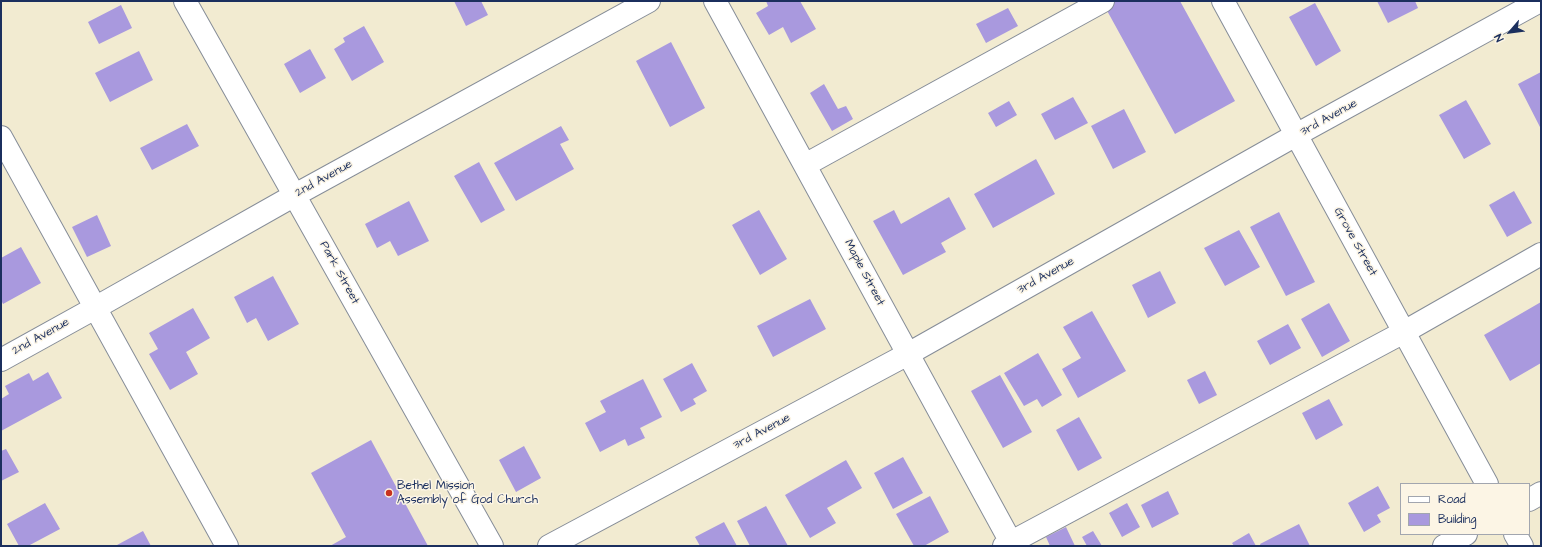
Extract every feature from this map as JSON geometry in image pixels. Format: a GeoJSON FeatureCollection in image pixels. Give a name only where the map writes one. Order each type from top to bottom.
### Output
{"type":"FeatureCollection","features":[{"type":"Feature","properties":{"kind":"street","name":"Park Street"},"geometry":{"type":"LineString","coordinates":[[186,1],[492,546]]}},
{"type":"Feature","properties":{"kind":"street","name":"2nd Avenue"},"geometry":{"type":"LineString","coordinates":[[1,360],[295,195],[649,1]]}},
{"type":"Feature","properties":{"kind":"street","name":"Maple Street"},"geometry":{"type":"LineString","coordinates":[[715,1],[908,354],[1009,545]]}},
{"type":"Feature","properties":{"kind":"street"},"geometry":{"type":"LineString","coordinates":[[805,165],[1103,1]]}},
{"type":"Feature","properties":{"kind":"street","name":"Grove Street"},"geometry":{"type":"LineString","coordinates":[[1223,1],[1487,483]]}},
{"type":"Feature","properties":{"kind":"street","name":"3rd Avenue"},"geometry":{"type":"LineString","coordinates":[[549,546],[908,354],[1296,135],[1540,1]]}},
{"type":"Feature","properties":{"kind":"street"},"geometry":{"type":"LineString","coordinates":[[1,137],[227,546]]}},
{"type":"Feature","properties":{"kind":"street"},"geometry":{"type":"LineString","coordinates":[[1009,545],[1404,332],[1541,254]]}},
{"type":"Feature","properties":{"kind":"street"},"geometry":{"type":"LineString","coordinates":[[1530,499],[1541,493]]}},
{"type":"Feature","properties":{"kind":"street"},"geometry":{"type":"LineString","coordinates":[[1444,546],[1464,535]]}},
{"type":"Feature","properties":{"kind":"street"},"geometry":{"type":"LineString","coordinates":[[1516,535],[1522,546]]}},
{"type":"Feature","properties":{"kind":"building"},"geometry":{"type":"Polygon","coordinates":[[[454,1],[481,1],[488,15],[466,26],[454,1]]]}},
{"type":"Feature","properties":{"kind":"building"},"geometry":{"type":"Polygon","coordinates":[[[766,1],[800,1],[816,29],[791,43],[783,27],[769,35],[756,13],[768,6],[766,1]]]}},
{"type":"Feature","properties":{"kind":"building"},"geometry":{"type":"Polygon","coordinates":[[[1115,1],[1180,1],[1235,101],[1175,134],[1105,7],[1115,1]]]}},
{"type":"Feature","properties":{"kind":"building"},"geometry":{"type":"Polygon","coordinates":[[[1377,1],[1415,1],[1418,8],[1388,23],[1377,1]]]}},
{"type":"Feature","properties":{"kind":"building"},"geometry":{"type":"Polygon","coordinates":[[[1315,3],[1341,51],[1316,66],[1289,17],[1315,3]]]}},
{"type":"Feature","properties":{"kind":"building"},"geometry":{"type":"Polygon","coordinates":[[[121,5],[132,28],[99,44],[88,22],[121,5]]]}},
{"type":"Feature","properties":{"kind":"building"},"geometry":{"type":"Polygon","coordinates":[[[1008,8],[1018,26],[986,43],[976,24],[1008,8]]]}},
{"type":"Feature","properties":{"kind":"building"},"geometry":{"type":"Polygon","coordinates":[[[364,26],[384,62],[352,81],[334,49],[345,42],[343,38],[364,26]]]}},
{"type":"Feature","properties":{"kind":"building"},"geometry":{"type":"Polygon","coordinates":[[[671,42],[705,108],[670,127],[636,61],[671,42]]]}},
{"type":"Feature","properties":{"kind":"building"},"geometry":{"type":"Polygon","coordinates":[[[310,49],[326,78],[300,93],[284,64],[310,49]]]}},
{"type":"Feature","properties":{"kind":"building"},"geometry":{"type":"Polygon","coordinates":[[[139,51],[153,80],[110,102],[95,73],[139,51]]]}},
{"type":"Feature","properties":{"kind":"building"},"geometry":{"type":"Polygon","coordinates":[[[1541,72],[1541,129],[1518,84],[1541,72]]]}},
{"type":"Feature","properties":{"kind":"building"},"geometry":{"type":"Polygon","coordinates":[[[824,84],[838,109],[846,106],[853,119],[832,131],[810,93],[824,84]]]}},
{"type":"Feature","properties":{"kind":"building"},"geometry":{"type":"Polygon","coordinates":[[[1073,97],[1088,123],[1055,140],[1041,114],[1073,97]]]}},
{"type":"Feature","properties":{"kind":"building"},"geometry":{"type":"Polygon","coordinates":[[[1466,100],[1491,144],[1464,159],[1439,115],[1466,100]]]}},
{"type":"Feature","properties":{"kind":"building"},"geometry":{"type":"Polygon","coordinates":[[[1009,101],[1017,115],[996,127],[988,113],[1009,101]]]}},
{"type":"Feature","properties":{"kind":"building"},"geometry":{"type":"Polygon","coordinates":[[[1124,109],[1146,152],[1113,169],[1091,126],[1124,109]]]}},
{"type":"Feature","properties":{"kind":"building"},"geometry":{"type":"Polygon","coordinates":[[[187,124],[199,146],[152,170],[140,148],[187,124]]]}},
{"type":"Feature","properties":{"kind":"building"},"geometry":{"type":"Polygon","coordinates":[[[561,126],[569,140],[560,144],[574,169],[516,201],[494,163],[561,126]]]}},
{"type":"Feature","properties":{"kind":"building"},"geometry":{"type":"Polygon","coordinates":[[[1036,159],[1055,194],[993,228],[974,194],[1036,159]]]}},
{"type":"Feature","properties":{"kind":"building"},"geometry":{"type":"Polygon","coordinates":[[[479,162],[505,210],[481,223],[454,176],[479,162]]]}},
{"type":"Feature","properties":{"kind":"building"},"geometry":{"type":"Polygon","coordinates":[[[1514,191],[1532,223],[1507,237],[1489,205],[1514,191]]]}},
{"type":"Feature","properties":{"kind":"building"},"geometry":{"type":"Polygon","coordinates":[[[949,197],[966,229],[941,243],[946,252],[903,275],[873,221],[894,210],[901,224],[949,197]]]}},
{"type":"Feature","properties":{"kind":"building"},"geometry":{"type":"Polygon","coordinates":[[[409,201],[429,241],[398,256],[390,241],[377,248],[365,224],[409,201]]]}},
{"type":"Feature","properties":{"kind":"building"},"geometry":{"type":"Polygon","coordinates":[[[759,210],[787,259],[760,275],[732,225],[759,210]]]}},
{"type":"Feature","properties":{"kind":"building"},"geometry":{"type":"Polygon","coordinates":[[[1279,212],[1315,282],[1286,296],[1250,227],[1279,212]]]}},
{"type":"Feature","properties":{"kind":"building"},"geometry":{"type":"Polygon","coordinates":[[[97,215],[111,246],[87,257],[72,227],[97,215]]]}},
{"type":"Feature","properties":{"kind":"building"},"geometry":{"type":"Polygon","coordinates":[[[1239,230],[1260,267],[1225,286],[1204,248],[1239,230]]]}},
{"type":"Feature","properties":{"kind":"building"},"geometry":{"type":"Polygon","coordinates":[[[21,247],[41,283],[3,304],[1,300],[1,258],[21,247]]]}},
{"type":"Feature","properties":{"kind":"building"},"geometry":{"type":"Polygon","coordinates":[[[1160,271],[1176,303],[1148,318],[1132,285],[1160,271]]]}},
{"type":"Feature","properties":{"kind":"building"},"geometry":{"type":"Polygon","coordinates":[[[273,276],[299,324],[268,341],[256,318],[247,323],[234,297],[273,276]]]}},
{"type":"Feature","properties":{"kind":"building"},"geometry":{"type":"Polygon","coordinates":[[[810,299],[826,329],[773,357],[757,326],[810,299]]]}},
{"type":"Feature","properties":{"kind":"building"},"geometry":{"type":"Polygon","coordinates":[[[1541,302],[1541,363],[1510,381],[1484,335],[1541,302]]]}},
{"type":"Feature","properties":{"kind":"building"},"geometry":{"type":"Polygon","coordinates":[[[1329,303],[1350,341],[1322,357],[1301,319],[1329,303]]]}},
{"type":"Feature","properties":{"kind":"building"},"geometry":{"type":"Polygon","coordinates":[[[193,308],[210,338],[186,352],[198,374],[170,390],[149,354],[158,349],[149,333],[193,308]]]}},
{"type":"Feature","properties":{"kind":"building"},"geometry":{"type":"Polygon","coordinates":[[[1092,311],[1126,371],[1078,398],[1062,369],[1081,358],[1063,327],[1092,311]]]}},
{"type":"Feature","properties":{"kind":"building"},"geometry":{"type":"Polygon","coordinates":[[[1288,324],[1301,348],[1270,365],[1257,341],[1288,324]]]}},
{"type":"Feature","properties":{"kind":"building"},"geometry":{"type":"Polygon","coordinates":[[[1038,353],[1062,395],[1042,407],[1037,399],[1024,406],[1004,373],[1038,353]]]}},
{"type":"Feature","properties":{"kind":"building"},"geometry":{"type":"Polygon","coordinates":[[[692,363],[707,391],[693,399],[696,404],[681,412],[663,379],[692,363]]]}},
{"type":"Feature","properties":{"kind":"building"},"geometry":{"type":"Polygon","coordinates":[[[1205,371],[1217,395],[1199,404],[1187,380],[1205,371]]]}},
{"type":"Feature","properties":{"kind":"building"},"geometry":{"type":"Polygon","coordinates":[[[48,372],[62,398],[1,431],[1,399],[9,394],[5,386],[29,373],[33,381],[48,372]]]}},
{"type":"Feature","properties":{"kind":"building"},"geometry":{"type":"Polygon","coordinates":[[[1000,375],[1032,432],[1003,448],[971,391],[1000,375]]]}},
{"type":"Feature","properties":{"kind":"building"},"geometry":{"type":"Polygon","coordinates":[[[643,379],[662,417],[640,428],[645,438],[628,446],[625,439],[600,452],[585,423],[606,412],[600,401],[643,379]]]}},
{"type":"Feature","properties":{"kind":"building"},"geometry":{"type":"Polygon","coordinates":[[[1329,399],[1343,425],[1316,440],[1302,413],[1329,399]]]}},
{"type":"Feature","properties":{"kind":"building"},"geometry":{"type":"Polygon","coordinates":[[[1079,417],[1102,458],[1078,471],[1056,430],[1079,417]]]}},
{"type":"Feature","properties":{"kind":"building"},"geometry":{"type":"Polygon","coordinates":[[[371,440],[428,546],[330,546],[346,537],[311,473],[371,440]]]}},
{"type":"Feature","properties":{"kind":"building"},"geometry":{"type":"Polygon","coordinates":[[[524,446],[541,478],[516,492],[499,460],[524,446]]]}},
{"type":"Feature","properties":{"kind":"building"},"geometry":{"type":"Polygon","coordinates":[[[6,449],[19,472],[1,481],[1,451],[6,449]]]}},
{"type":"Feature","properties":{"kind":"building"},"geometry":{"type":"Polygon","coordinates":[[[903,457],[923,493],[893,509],[874,473],[903,457]]]}},
{"type":"Feature","properties":{"kind":"building"},"geometry":{"type":"Polygon","coordinates":[[[846,460],[862,488],[827,508],[836,523],[810,538],[785,495],[846,460]]]}},
{"type":"Feature","properties":{"kind":"building"},"geometry":{"type":"Polygon","coordinates":[[[1378,486],[1390,508],[1377,515],[1381,522],[1364,532],[1348,503],[1378,486]]]}},
{"type":"Feature","properties":{"kind":"building"},"geometry":{"type":"Polygon","coordinates":[[[1168,491],[1179,514],[1152,528],[1141,505],[1168,491]]]}},
{"type":"Feature","properties":{"kind":"building"},"geometry":{"type":"Polygon","coordinates":[[[930,496],[949,532],[924,546],[914,546],[896,514],[930,496]]]}},
{"type":"Feature","properties":{"kind":"building"},"geometry":{"type":"Polygon","coordinates":[[[45,503],[60,529],[28,546],[19,546],[7,524],[45,503]]]}},
{"type":"Feature","properties":{"kind":"building"},"geometry":{"type":"Polygon","coordinates":[[[1127,503],[1140,527],[1122,537],[1109,513],[1127,503]]]}},
{"type":"Feature","properties":{"kind":"building"},"geometry":{"type":"Polygon","coordinates":[[[766,506],[788,546],[750,546],[737,521],[766,506]]]}},
{"type":"Feature","properties":{"kind":"building"},"geometry":{"type":"Polygon","coordinates":[[[724,522],[737,546],[700,546],[695,537],[724,522]]]}},
{"type":"Feature","properties":{"kind":"building"},"geometry":{"type":"Polygon","coordinates":[[[1299,524],[1310,546],[1261,546],[1260,544],[1299,524]]]}},
{"type":"Feature","properties":{"kind":"building"},"geometry":{"type":"Polygon","coordinates":[[[1066,527],[1075,546],[1050,546],[1046,537],[1066,527]]]}},
{"type":"Feature","properties":{"kind":"building"},"geometry":{"type":"Polygon","coordinates":[[[143,531],[151,546],[117,545],[143,531]]]}},
{"type":"Feature","properties":{"kind":"building"},"geometry":{"type":"Polygon","coordinates":[[[1093,531],[1102,546],[1087,546],[1082,537],[1093,531]]]}},
{"type":"Feature","properties":{"kind":"building"},"geometry":{"type":"Polygon","coordinates":[[[1249,533],[1256,546],[1234,546],[1232,543],[1249,533]]]}},
{"type":"Feature","properties":{"kind":"place","name":"Bethel Mission Assembly of God Church"},"geometry":{"type":"Point","coordinates":[389,493]}}]}
